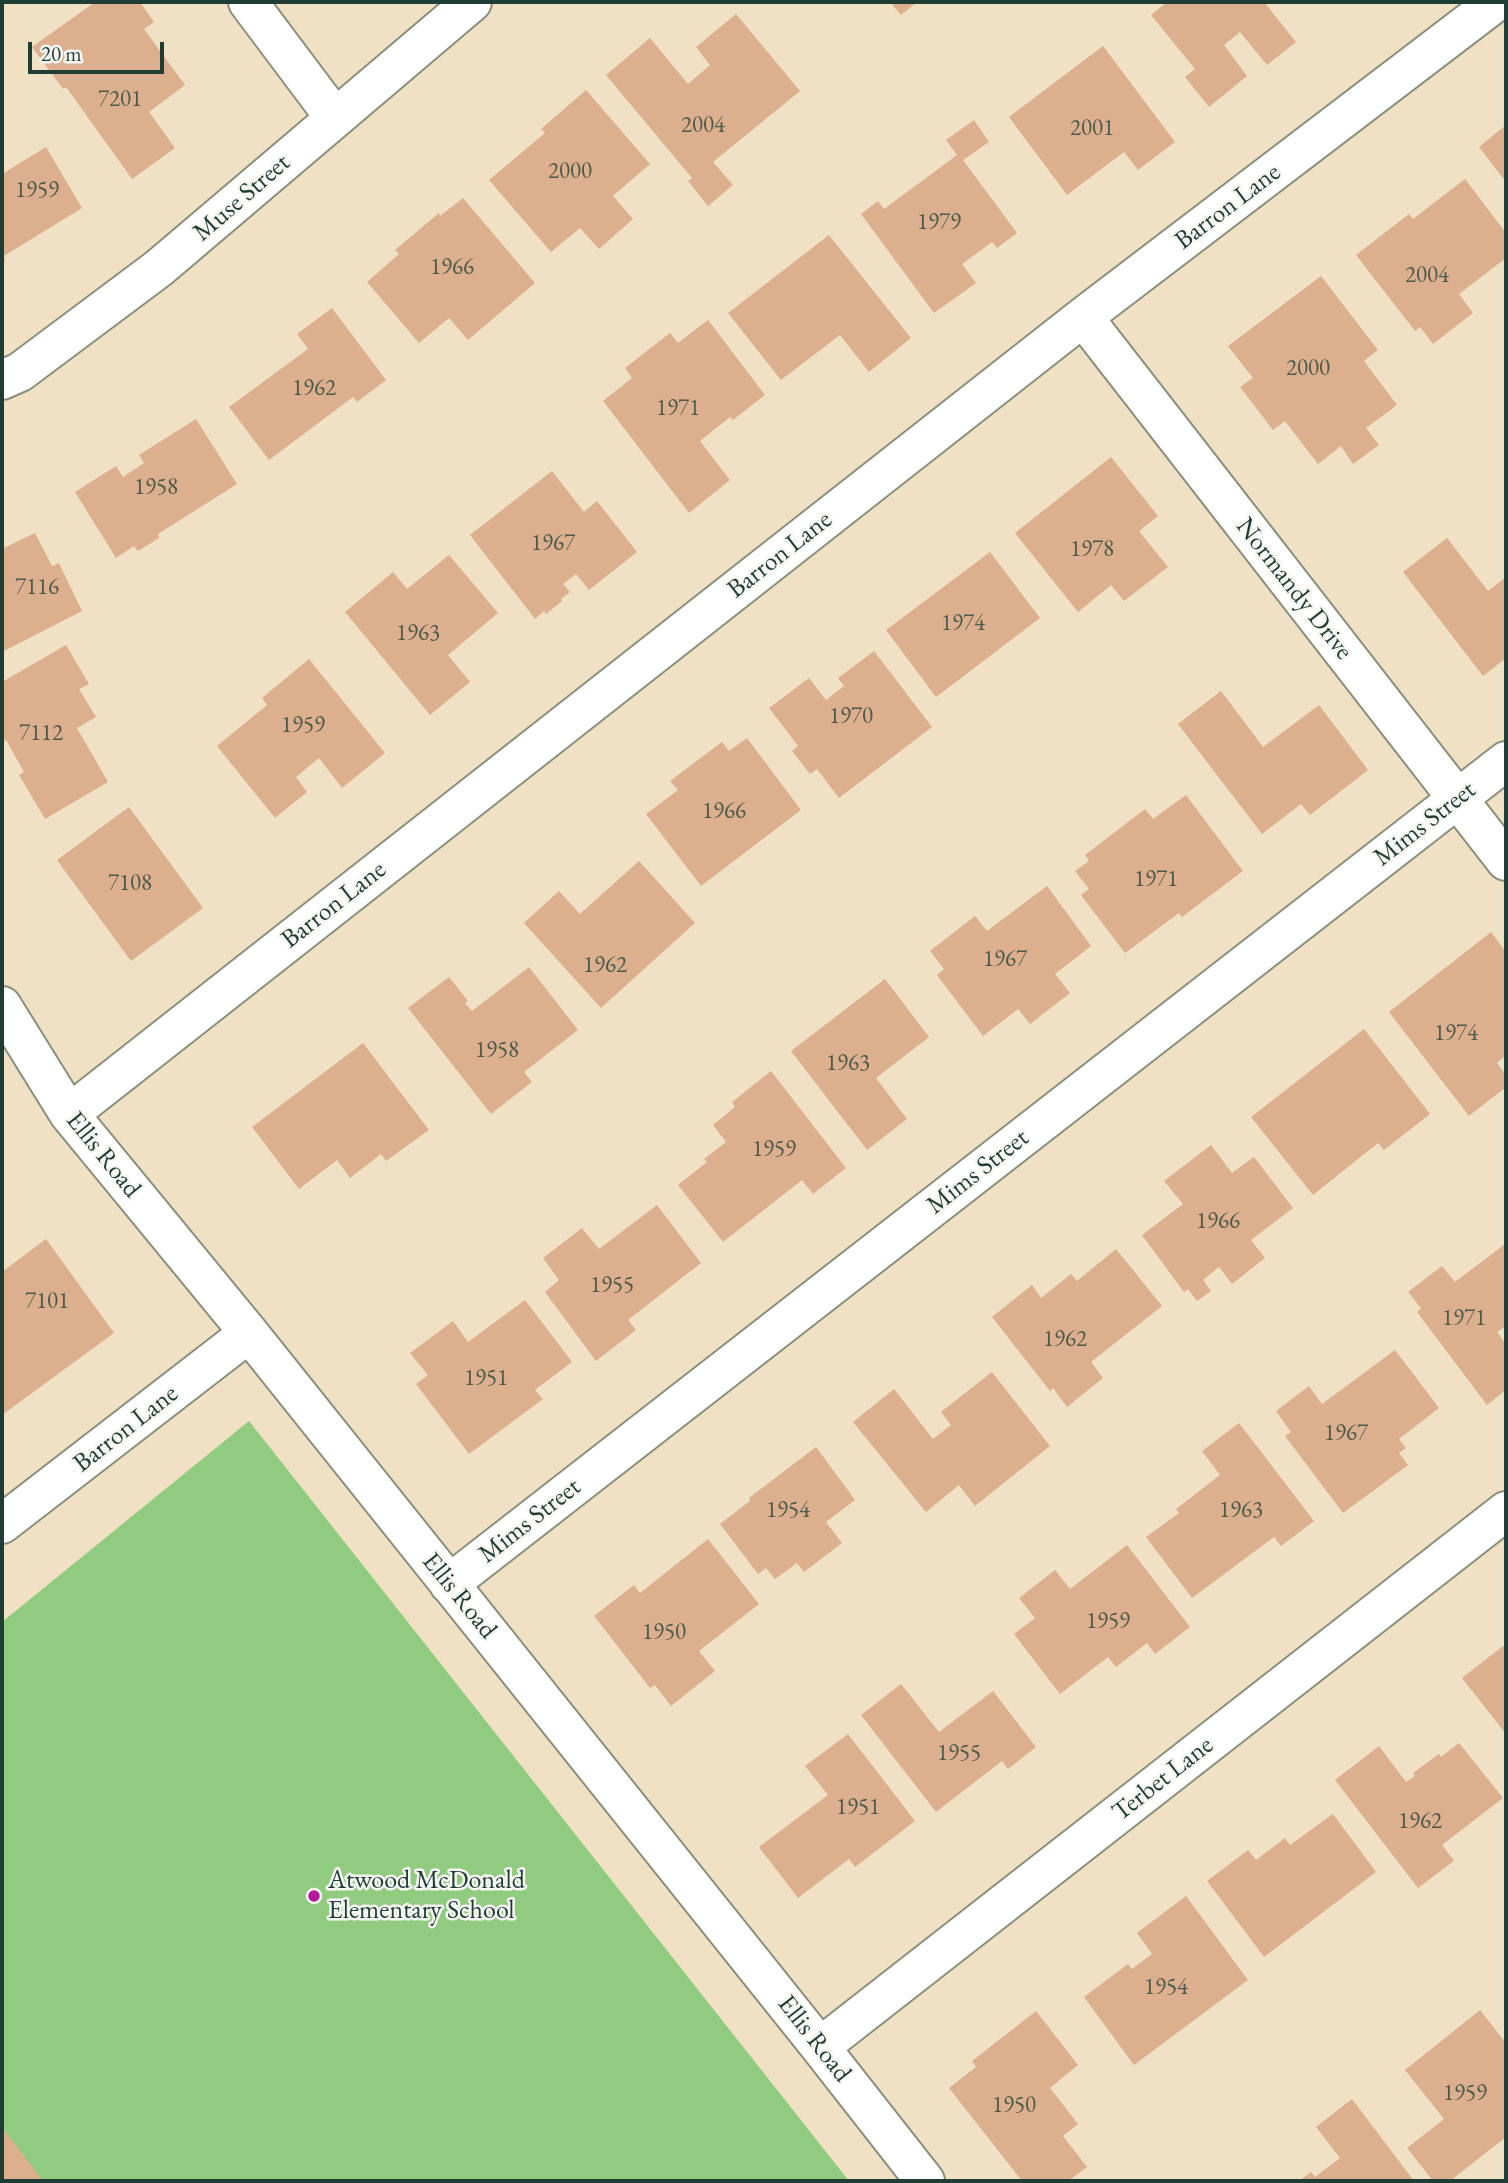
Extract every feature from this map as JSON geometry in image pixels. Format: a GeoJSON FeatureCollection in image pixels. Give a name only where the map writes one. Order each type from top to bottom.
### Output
{"type":"FeatureCollection","features":[{"type":"Feature","properties":{"kind":"street"},"geometry":{"type":"LineString","coordinates":[[248,2],[334,118]]}},
{"type":"Feature","properties":{"kind":"street","name":"Muse Street"},"geometry":{"type":"LineString","coordinates":[[2,380],[20,372],[159,268],[472,2]]}},
{"type":"Feature","properties":{"kind":"street","name":"Barron Lane"},"geometry":{"type":"LineString","coordinates":[[69,1114],[1083,317],[1496,2]]}},
{"type":"Feature","properties":{"kind":"street","name":"Normandy Drive"},"geometry":{"type":"LineString","coordinates":[[1083,317],[1506,860]]}},
{"type":"Feature","properties":{"kind":"street","name":"Mims Street"},"geometry":{"type":"LineString","coordinates":[[449,1584],[1506,761]]}},
{"type":"Feature","properties":{"kind":"street","name":"Ellis Road"},"geometry":{"type":"LineString","coordinates":[[2,1006],[69,1114],[249,1333],[925,2181]]}},
{"type":"Feature","properties":{"kind":"street","name":"Barron Lane"},"geometry":{"type":"LineString","coordinates":[[2,1524],[249,1333]]}},
{"type":"Feature","properties":{"kind":"street","name":"Terbet Lane"},"geometry":{"type":"LineString","coordinates":[[820,2047],[1506,1511]]}},
{"type":"Feature","properties":{"kind":"green space","name":"Atwood McDonald Elementary School"},"geometry":{"type":"Polygon","coordinates":[[[249,1421],[849,2181],[2,2181],[2,1622],[249,1421]]]}},
{"type":"Feature","properties":{"kind":"building"},"geometry":{"type":"Polygon","coordinates":[[[95,2],[140,2],[154,22],[144,29],[185,85],[149,112],[175,148],[132,179],[66,87],[63,89],[32,47],[95,2]]]}},
{"type":"Feature","properties":{"kind":"building"},"geometry":{"type":"Polygon","coordinates":[[[890,2],[917,2],[901,15],[890,2]]]}},
{"type":"Feature","properties":{"kind":"building"},"geometry":{"type":"Polygon","coordinates":[[[1167,2],[1264,2],[1296,42],[1267,65],[1240,32],[1224,45],[1247,76],[1209,107],[1185,77],[1195,69],[1151,15],[1167,2]]]}},
{"type":"Feature","properties":{"kind":"building"},"geometry":{"type":"Polygon","coordinates":[[[736,14],[800,91],[713,162],[733,185],[708,206],[688,181],[692,178],[606,75],[650,38],[688,84],[710,65],[696,47],[736,14]]]}},
{"type":"Feature","properties":{"kind":"building"},"geometry":{"type":"Polygon","coordinates":[[[1103,46],[1175,142],[1138,170],[1124,152],[1067,195],[1009,117],[1103,46]]]}},
{"type":"Feature","properties":{"kind":"building"},"geometry":{"type":"Polygon","coordinates":[[[586,90],[650,164],[613,196],[633,219],[599,249],[580,228],[551,252],[489,180],[545,133],[541,129],[586,90]]]}},
{"type":"Feature","properties":{"kind":"building"},"geometry":{"type":"Polygon","coordinates":[[[974,120],[989,142],[963,160],[1017,233],[997,248],[992,242],[962,264],[976,283],[934,313],[861,214],[878,201],[884,209],[957,155],[946,140],[974,120]]]}},
{"type":"Feature","properties":{"kind":"building"},"geometry":{"type":"Polygon","coordinates":[[[1506,125],[1506,182],[1479,147],[1506,125]]]}},
{"type":"Feature","properties":{"kind":"building"},"geometry":{"type":"Polygon","coordinates":[[[46,147],[82,208],[4,256],[5,260],[2,262],[2,174],[46,147]]]}},
{"type":"Feature","properties":{"kind":"building"},"geometry":{"type":"Polygon","coordinates":[[[1465,179],[1506,233],[1506,258],[1459,294],[1473,313],[1433,344],[1420,327],[1415,331],[1356,255],[1409,214],[1413,219],[1465,179]]]}},
{"type":"Feature","properties":{"kind":"building"},"geometry":{"type":"Polygon","coordinates":[[[463,198],[535,283],[468,340],[449,318],[419,343],[367,282],[399,254],[395,250],[439,213],[440,216],[463,198]]]}},
{"type":"Feature","properties":{"kind":"building"},"geometry":{"type":"Polygon","coordinates":[[[829,235],[911,338],[869,372],[840,335],[781,380],[728,313],[829,235]]]}},
{"type":"Feature","properties":{"kind":"building"},"geometry":{"type":"Polygon","coordinates":[[[1321,276],[1378,350],[1364,361],[1397,405],[1366,428],[1379,445],[1353,464],[1341,446],[1318,464],[1285,421],[1273,430],[1240,387],[1253,378],[1228,346],[1321,276]]]}},
{"type":"Feature","properties":{"kind":"building"},"geometry":{"type":"Polygon","coordinates":[[[332,308],[386,380],[357,402],[353,397],[269,460],[229,407],[308,349],[297,334],[332,308]]]}},
{"type":"Feature","properties":{"kind":"building"},"geometry":{"type":"Polygon","coordinates":[[[708,320],[765,395],[733,420],[730,417],[700,441],[730,480],[689,513],[603,401],[632,378],[625,368],[670,333],[678,343],[708,320]]]}},
{"type":"Feature","properties":{"kind":"building"},"geometry":{"type":"Polygon","coordinates":[[[196,419],[237,484],[158,534],[159,538],[138,551],[134,546],[116,558],[75,492],[116,466],[123,477],[144,463],[139,455],[196,419]]]}},
{"type":"Feature","properties":{"kind":"building"},"geometry":{"type":"Polygon","coordinates":[[[1111,457],[1158,516],[1139,531],[1168,567],[1124,601],[1111,585],[1078,612],[1015,533],[1111,457]]]}},
{"type":"Feature","properties":{"kind":"building"},"geometry":{"type":"Polygon","coordinates":[[[552,471],[584,512],[597,501],[637,552],[589,590],[576,574],[563,584],[570,592],[562,601],[535,619],[470,535],[552,471]]]}},
{"type":"Feature","properties":{"kind":"building"},"geometry":{"type":"Polygon","coordinates":[[[35,533],[52,566],[59,563],[82,611],[2,652],[2,549],[35,533]]]}},
{"type":"Feature","properties":{"kind":"building"},"geometry":{"type":"Polygon","coordinates":[[[1447,538],[1488,591],[1506,577],[1506,658],[1483,676],[1403,572],[1447,538]]]}},
{"type":"Feature","properties":{"kind":"building"},"geometry":{"type":"Polygon","coordinates":[[[990,552],[1040,618],[936,697],[886,630],[990,552]]]}},
{"type":"Feature","properties":{"kind":"building"},"geometry":{"type":"Polygon","coordinates":[[[449,555],[498,613],[448,655],[470,682],[430,715],[345,612],[393,572],[407,589],[449,555]]]}},
{"type":"Feature","properties":{"kind":"building"},"geometry":{"type":"Polygon","coordinates":[[[66,645],[89,684],[79,689],[96,717],[77,728],[108,782],[45,819],[19,775],[24,772],[6,740],[2,742],[2,682],[66,645]]]}},
{"type":"Feature","properties":{"kind":"building"},"geometry":{"type":"Polygon","coordinates":[[[874,651],[932,727],[839,798],[817,769],[810,774],[792,751],[798,746],[769,708],[809,678],[826,700],[844,686],[838,678],[874,651]]]}},
{"type":"Feature","properties":{"kind":"building"},"geometry":{"type":"Polygon","coordinates":[[[309,659],[385,753],[342,788],[319,758],[296,777],[307,792],[275,818],[217,746],[267,705],[262,698],[309,659]]]}},
{"type":"Feature","properties":{"kind":"building"},"geometry":{"type":"Polygon","coordinates":[[[1221,691],[1263,747],[1319,705],[1368,770],[1310,815],[1301,804],[1262,834],[1178,724],[1221,691]]]}},
{"type":"Feature","properties":{"kind":"building"},"geometry":{"type":"Polygon","coordinates":[[[747,738],[801,810],[701,886],[646,814],[678,790],[670,781],[722,742],[729,751],[747,738]]]}},
{"type":"Feature","properties":{"kind":"building"},"geometry":{"type":"Polygon","coordinates":[[[1186,795],[1243,871],[1182,917],[1179,913],[1125,953],[1081,895],[1089,889],[1075,871],[1089,861],[1085,855],[1145,809],[1153,819],[1186,795]]]}},
{"type":"Feature","properties":{"kind":"building"},"geometry":{"type":"Polygon","coordinates":[[[129,807],[203,908],[131,961],[57,860],[129,807]]]}},
{"type":"Feature","properties":{"kind":"building"},"geometry":{"type":"Polygon","coordinates":[[[639,861],[695,923],[601,1008],[524,923],[559,891],[580,914],[639,861]]]}},
{"type":"Feature","properties":{"kind":"building"},"geometry":{"type":"Polygon","coordinates":[[[1047,886],[1091,946],[1055,974],[1070,993],[1030,1024],[1018,1009],[983,1036],[937,975],[944,969],[930,951],[975,916],[987,931],[1047,886]]]}},
{"type":"Feature","properties":{"kind":"building"},"geometry":{"type":"Polygon","coordinates":[[[1491,932],[1506,952],[1506,1055],[1497,1063],[1506,1075],[1506,1087],[1469,1116],[1389,1012],[1491,932]]]}},
{"type":"Feature","properties":{"kind":"building"},"geometry":{"type":"Polygon","coordinates":[[[529,967],[578,1030],[524,1072],[532,1082],[491,1114],[408,1008],[449,977],[468,1001],[465,1003],[472,1011],[529,967]]]}},
{"type":"Feature","properties":{"kind":"building"},"geometry":{"type":"Polygon","coordinates":[[[885,979],[929,1037],[876,1078],[907,1119],[867,1150],[791,1051],[885,979]]]}},
{"type":"Feature","properties":{"kind":"building"},"geometry":{"type":"Polygon","coordinates":[[[1364,1029],[1430,1114],[1384,1150],[1378,1143],[1313,1195],[1251,1117],[1364,1029]]]}},
{"type":"Feature","properties":{"kind":"building"},"geometry":{"type":"Polygon","coordinates":[[[363,1043],[429,1130],[386,1161],[381,1154],[350,1178],[337,1160],[299,1189],[252,1127],[363,1043]]]}},
{"type":"Feature","properties":{"kind":"building"},"geometry":{"type":"Polygon","coordinates":[[[771,1071],[846,1168],[813,1194],[802,1180],[723,1242],[678,1185],[707,1162],[704,1159],[726,1142],[713,1125],[735,1107],[732,1102],[771,1071]]]}},
{"type":"Feature","properties":{"kind":"building"},"geometry":{"type":"Polygon","coordinates":[[[1211,1145],[1232,1173],[1254,1157],[1293,1208],[1251,1240],[1265,1258],[1232,1284],[1219,1267],[1203,1280],[1211,1291],[1197,1301],[1188,1289],[1184,1292],[1142,1235],[1183,1204],[1164,1181],[1211,1145]]]}},
{"type":"Feature","properties":{"kind":"building"},"geometry":{"type":"Polygon","coordinates":[[[657,1205],[701,1263],[628,1320],[636,1330],[596,1361],[545,1292],[559,1280],[543,1258],[582,1228],[599,1249],[657,1205]]]}},
{"type":"Feature","properties":{"kind":"building"},"geometry":{"type":"Polygon","coordinates":[[[46,1239],[114,1333],[2,1415],[2,1272],[46,1239]]]}},
{"type":"Feature","properties":{"kind":"building"},"geometry":{"type":"Polygon","coordinates":[[[1505,1244],[1506,1326],[1497,1332],[1506,1344],[1506,1390],[1487,1405],[1417,1312],[1421,1308],[1408,1292],[1442,1266],[1455,1282],[1505,1244]]]}},
{"type":"Feature","properties":{"kind":"building"},"geometry":{"type":"Polygon","coordinates":[[[1116,1249],[1162,1306],[1091,1362],[1103,1378],[1067,1407],[1053,1388],[1050,1391],[992,1317],[1032,1285],[1041,1298],[1071,1274],[1077,1281],[1116,1249]]]}},
{"type":"Feature","properties":{"kind":"building"},"geometry":{"type":"Polygon","coordinates":[[[525,1300],[572,1362],[535,1390],[543,1399],[469,1454],[416,1384],[428,1375],[410,1353],[453,1321],[468,1342],[525,1300]]]}},
{"type":"Feature","properties":{"kind":"building"},"geometry":{"type":"Polygon","coordinates":[[[1395,1350],[1439,1408],[1399,1439],[1406,1448],[1399,1453],[1408,1465],[1343,1513],[1285,1436],[1291,1432],[1276,1411],[1309,1386],[1322,1404],[1395,1350]]]}},
{"type":"Feature","properties":{"kind":"building"},"geometry":{"type":"Polygon","coordinates":[[[992,1372],[1050,1446],[975,1506],[959,1485],[926,1512],[853,1422],[894,1389],[933,1439],[951,1425],[941,1412],[992,1372]]]}},
{"type":"Feature","properties":{"kind":"building"},"geometry":{"type":"Polygon","coordinates":[[[1239,1423],[1314,1521],[1281,1546],[1274,1537],[1192,1598],[1146,1537],[1179,1513],[1176,1509],[1220,1475],[1202,1451],[1239,1423]]]}},
{"type":"Feature","properties":{"kind":"building"},"geometry":{"type":"Polygon","coordinates":[[[816,1447],[855,1500],[826,1522],[842,1543],[804,1572],[797,1563],[775,1579],[766,1568],[758,1574],[720,1524],[750,1501],[749,1498],[816,1447]]]}},
{"type":"Feature","properties":{"kind":"building"},"geometry":{"type":"Polygon","coordinates":[[[708,1539],[759,1604],[699,1651],[715,1671],[671,1706],[655,1685],[650,1688],[594,1616],[634,1585],[640,1593],[708,1539]]]}},
{"type":"Feature","properties":{"kind":"building"},"geometry":{"type":"Polygon","coordinates":[[[1127,1545],[1190,1627],[1155,1654],[1147,1643],[1116,1667],[1108,1657],[1060,1694],[1014,1634],[1035,1618],[1019,1598],[1055,1570],[1070,1589],[1127,1545]]]}},
{"type":"Feature","properties":{"kind":"building"},"geometry":{"type":"Polygon","coordinates":[[[1503,1646],[1506,1650],[1506,1734],[1462,1678],[1503,1646]]]}},
{"type":"Feature","properties":{"kind":"building"},"geometry":{"type":"Polygon","coordinates":[[[901,1684],[939,1732],[993,1691],[1036,1747],[1008,1769],[1002,1761],[936,1812],[861,1715],[901,1684]]]}},
{"type":"Feature","properties":{"kind":"building"},"geometry":{"type":"Polygon","coordinates":[[[848,1734],[915,1821],[855,1867],[849,1859],[798,1898],[759,1847],[828,1795],[805,1766],[848,1734]]]}},
{"type":"Feature","properties":{"kind":"building"},"geometry":{"type":"Polygon","coordinates":[[[1459,1743],[1503,1798],[1442,1845],[1454,1861],[1418,1888],[1335,1780],[1379,1746],[1406,1782],[1415,1776],[1413,1773],[1459,1743]]]}},
{"type":"Feature","properties":{"kind":"building"},"geometry":{"type":"Polygon","coordinates":[[[1333,1814],[1376,1872],[1264,1957],[1207,1881],[1248,1850],[1256,1860],[1285,1838],[1290,1845],[1333,1814]]]}},
{"type":"Feature","properties":{"kind":"building"},"geometry":{"type":"Polygon","coordinates":[[[1186,1896],[1248,1980],[1134,2065],[1084,1997],[1128,1964],[1132,1969],[1152,1954],[1137,1933],[1186,1896]]]}},
{"type":"Feature","properties":{"kind":"building"},"geometry":{"type":"Polygon","coordinates":[[[1480,2010],[1506,2043],[1506,2137],[1450,2181],[1433,2181],[1407,2148],[1444,2119],[1405,2070],[1480,2010]]]}},
{"type":"Feature","properties":{"kind":"building"},"geometry":{"type":"Polygon","coordinates":[[[1036,2011],[1078,2065],[1050,2088],[1078,2124],[1063,2136],[1087,2167],[1068,2181],[1022,2181],[949,2088],[976,2067],[972,2061],[1036,2011]]]}},
{"type":"Feature","properties":{"kind":"building"},"geometry":{"type":"Polygon","coordinates":[[[1352,2099],[1414,2181],[1299,2181],[1311,2172],[1315,2177],[1340,2158],[1316,2127],[1352,2099]]]}},
{"type":"Feature","properties":{"kind":"building"},"geometry":{"type":"Polygon","coordinates":[[[2,2127],[43,2181],[2,2181],[2,2127]]]}},
{"type":"Feature","properties":{"kind":"place","name":"Atwood McDonald Elementary School"},"geometry":{"type":"Point","coordinates":[314,1896]}}]}
